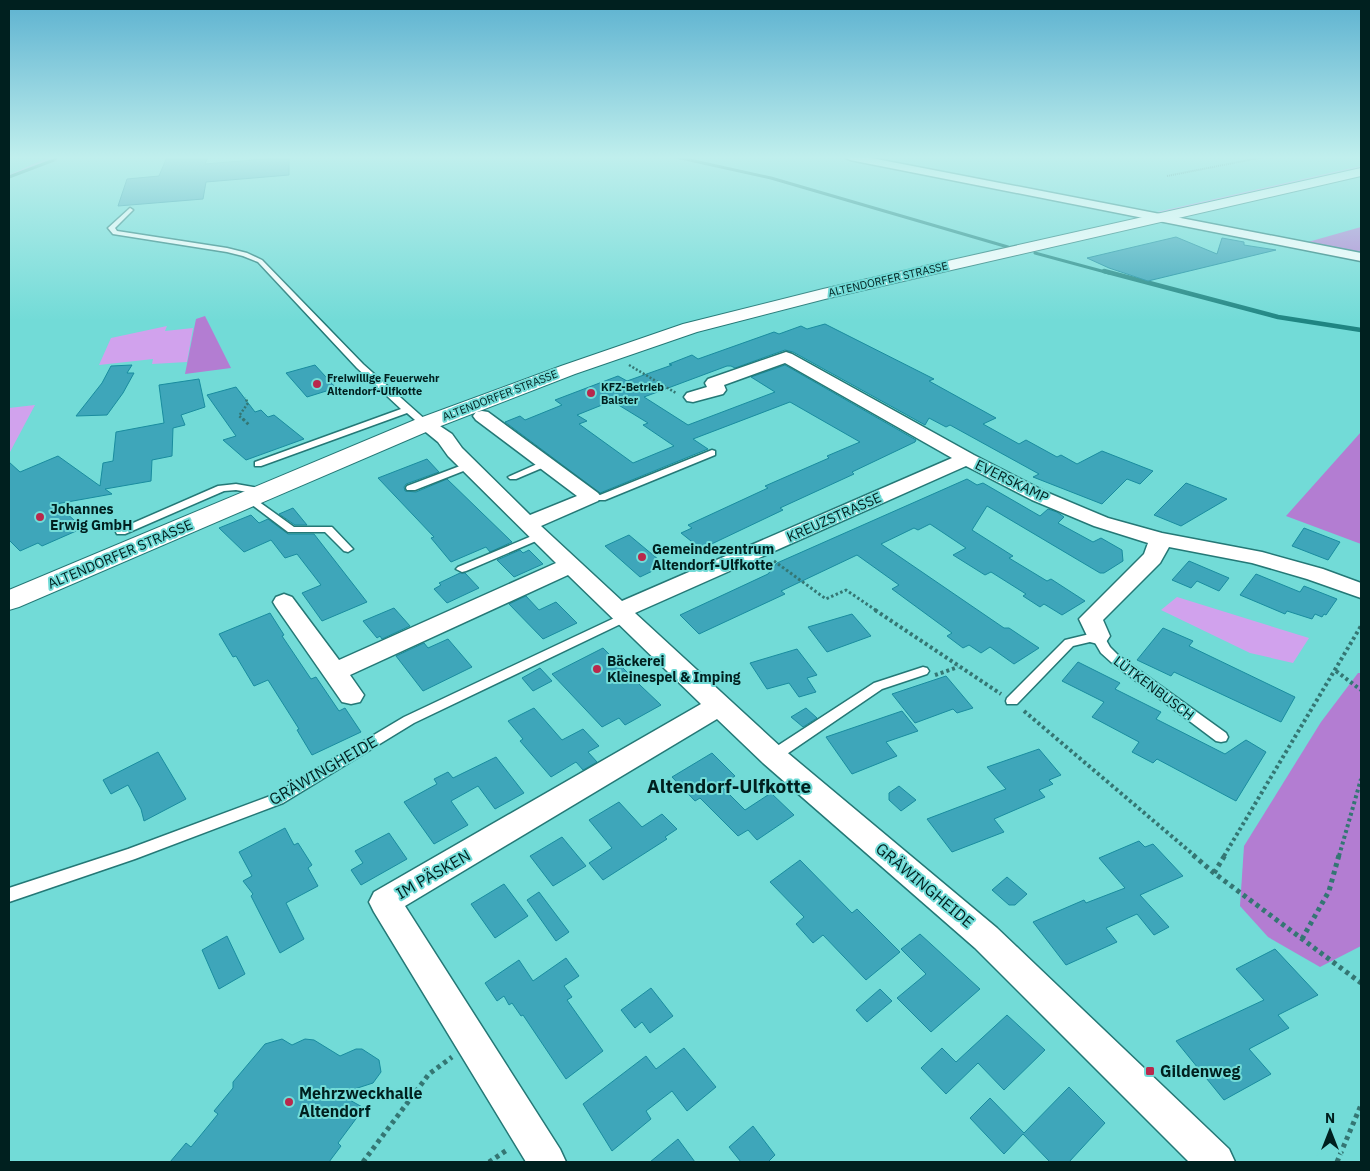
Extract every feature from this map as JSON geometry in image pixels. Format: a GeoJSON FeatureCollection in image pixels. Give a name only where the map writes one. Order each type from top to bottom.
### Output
{"type":"FeatureCollection","features":[{"type":"Feature","properties":{"kind":"street"},"geometry":{"type":"LineString","coordinates":[[1128,212],[1361,257]]}},
{"type":"Feature","properties":{"kind":"street","name":"ALTENDORFER STRASSE"},"geometry":{"type":"LineString","coordinates":[[9,601],[258,496],[416,417],[682,331],[780,304],[1188,212]]}},
{"type":"Feature","properties":{"kind":"street","name":"EVERSKAMP"},"geometry":{"type":"LineString","coordinates":[[693,397],[717,390],[714,383],[786,356],[967,459],[1039,496],[1101,522],[1159,539],[1254,557],[1315,574],[1361,591]]}},
{"type":"Feature","properties":{"kind":"street"},"geometry":{"type":"LineString","coordinates":[[482,416],[591,497],[533,530]]}},
{"type":"Feature","properties":{"kind":"street","name":"GRÄWINGHEIDE"},"geometry":{"type":"LineString","coordinates":[[416,417],[445,438],[468,466],[570,566],[773,756],[986,938],[1216,1162]]}},
{"type":"Feature","properties":{"kind":"street","name":"KREUZSTRASSE"},"geometry":{"type":"LineString","coordinates":[[622,614],[759,550],[967,459]]}},
{"type":"Feature","properties":{"kind":"street","name":"LÜTKENBUSCH"},"geometry":{"type":"LineString","coordinates":[[1098,636],[1091,619],[1152,558],[1159,546],[1159,539]]}},
{"type":"Feature","properties":{"kind":"street"},"geometry":{"type":"LineString","coordinates":[[335,672],[570,566]]}},
{"type":"Feature","properties":{"kind":"street"},"geometry":{"type":"LineString","coordinates":[[284,602],[351,695]]}},
{"type":"Feature","properties":{"kind":"street","name":"IM PÄSKEN"},"geometry":{"type":"LineString","coordinates":[[547,1162],[385,902],[720,705]]}},
{"type":"Feature","properties":{"kind":"lane"},"geometry":{"type":"LineString","coordinates":[[128,212],[111,228],[115,233],[226,250],[245,254],[260,261],[352,358],[416,417]]}},
{"type":"Feature","properties":{"kind":"lane"},"geometry":{"type":"LineString","coordinates":[[258,464],[416,417]]}},
{"type":"Feature","properties":{"kind":"lane"},"geometry":{"type":"LineString","coordinates":[[591,497],[601,498],[712,452]]}},
{"type":"Feature","properties":{"kind":"lane"},"geometry":{"type":"LineString","coordinates":[[513,477],[546,463]]}},
{"type":"Feature","properties":{"kind":"lane"},"geometry":{"type":"LineString","coordinates":[[411,488],[468,466]]}},
{"type":"Feature","properties":{"kind":"lane"},"geometry":{"type":"LineString","coordinates":[[121,532],[222,488],[236,487],[258,496],[292,530],[328,529],[348,549]]}},
{"type":"Feature","properties":{"kind":"lane"},"geometry":{"type":"LineString","coordinates":[[462,569],[533,530]]}},
{"type":"Feature","properties":{"kind":"lane","name":"GRÄWINGHEIDE"},"geometry":{"type":"LineString","coordinates":[[9,895],[130,855],[278,799],[408,720],[622,614]]}},
{"type":"Feature","properties":{"kind":"lane"},"geometry":{"type":"LineString","coordinates":[[1012,701],[1069,643],[1098,636]]}},
{"type":"Feature","properties":{"kind":"lane","name":"LÜTKENBUSCH"},"geometry":{"type":"LineString","coordinates":[[1098,636],[1105,650],[1115,659],[1221,737]]}},
{"type":"Feature","properties":{"kind":"lane"},"geometry":{"type":"LineString","coordinates":[[773,756],[878,686],[923,671]]}},
{"type":"Feature","properties":{"kind":"path"},"geometry":{"type":"LineString","coordinates":[[612,354],[667,388],[693,397]]}},
{"type":"Feature","properties":{"kind":"path"},"geometry":{"type":"LineString","coordinates":[[245,398],[248,402],[239,416],[249,425]]}},
{"type":"Feature","properties":{"kind":"path"},"geometry":{"type":"LineString","coordinates":[[759,550],[826,600],[846,590],[958,667],[1012,701],[1214,873],[1361,983]]}},
{"type":"Feature","properties":{"kind":"path"},"geometry":{"type":"LineString","coordinates":[[1214,873],[1336,671],[1361,626]]}},
{"type":"Feature","properties":{"kind":"path"},"geometry":{"type":"LineString","coordinates":[[923,671],[933,676],[958,667]]}},
{"type":"Feature","properties":{"kind":"path"},"geometry":{"type":"LineString","coordinates":[[1336,671],[1361,690]]}},
{"type":"Feature","properties":{"kind":"path"},"geometry":{"type":"LineString","coordinates":[[1302,939],[1329,891],[1361,779]]}},
{"type":"Feature","properties":{"kind":"path"},"geometry":{"type":"LineString","coordinates":[[363,1162],[429,1074],[473,1042]]}},
{"type":"Feature","properties":{"kind":"path"},"geometry":{"type":"LineString","coordinates":[[1337,1162],[1361,1106]]}},
{"type":"Feature","properties":{"kind":"shaded area"},"geometry":{"type":"Polygon","coordinates":[[[1361,227],[1361,252],[1308,242],[1361,227]]]}},
{"type":"Feature","properties":{"kind":"shaded area"},"geometry":{"type":"Polygon","coordinates":[[[205,316],[231,368],[185,374],[196,319],[205,316]]]}},
{"type":"Feature","properties":{"kind":"shaded area"},"geometry":{"type":"Polygon","coordinates":[[[167,326],[165,331],[193,328],[187,362],[152,364],[153,359],[99,365],[111,338],[167,326]]]}},
{"type":"Feature","properties":{"kind":"shaded area"},"geometry":{"type":"Polygon","coordinates":[[[35,405],[10,452],[9,453],[9,408],[35,405]]]}},
{"type":"Feature","properties":{"kind":"shaded area"},"geometry":{"type":"Polygon","coordinates":[[[1361,432],[1361,544],[1286,516],[1361,432]]]}},
{"type":"Feature","properties":{"kind":"shaded area"},"geometry":{"type":"Polygon","coordinates":[[[1177,597],[1309,638],[1293,663],[1250,653],[1161,610],[1177,597]]]}},
{"type":"Feature","properties":{"kind":"shaded area"},"geometry":{"type":"Polygon","coordinates":[[[1358,673],[1361,673],[1361,946],[1320,967],[1268,937],[1240,906],[1244,846],[1321,722],[1358,673]]]}},
{"type":"Feature","properties":{"kind":"building"},"geometry":{"type":"Polygon","coordinates":[[[1176,237],[1217,254],[1222,238],[1244,242],[1244,245],[1276,250],[1148,281],[1109,268],[1087,258],[1176,237]]]}},
{"type":"Feature","properties":{"kind":"building"},"geometry":{"type":"Polygon","coordinates":[[[825,324],[934,379],[929,381],[996,418],[983,424],[1019,444],[1026,440],[1057,457],[1061,455],[1077,464],[1102,451],[1153,471],[1140,484],[1127,479],[1102,504],[1033,477],[1039,474],[950,425],[946,427],[929,418],[925,425],[793,352],[785,350],[735,368],[727,366],[644,397],[688,425],[775,392],[751,377],[785,365],[916,440],[852,472],[854,474],[780,508],[783,510],[701,549],[681,533],[692,528],[688,525],[768,488],[765,486],[829,458],[827,456],[860,442],[790,402],[693,439],[708,449],[600,493],[505,422],[520,416],[525,420],[562,405],[555,400],[618,376],[627,381],[672,365],[669,364],[692,355],[698,359],[774,332],[779,334],[801,326],[807,329],[825,324]],[[612,401],[577,415],[587,421],[579,424],[633,463],[674,446],[643,425],[648,423],[612,401]]]}},
{"type":"Feature","properties":{"kind":"building"},"geometry":{"type":"Polygon","coordinates":[[[132,365],[127,373],[134,373],[123,393],[107,415],[76,416],[102,383],[111,366],[132,365]]]}},
{"type":"Feature","properties":{"kind":"building","name":"Freiwillige Feuerwehr Altendorf-Ulfkotte"},"geometry":{"type":"Polygon","coordinates":[[[315,365],[336,388],[307,397],[286,373],[315,365]]]}},
{"type":"Feature","properties":{"kind":"building"},"geometry":{"type":"Polygon","coordinates":[[[199,379],[205,407],[181,415],[185,425],[173,428],[172,456],[152,460],[151,481],[105,489],[112,494],[56,504],[83,528],[42,546],[38,543],[20,551],[9,540],[9,462],[20,472],[58,456],[100,486],[103,463],[113,461],[116,432],[164,423],[159,385],[199,379]]]}},
{"type":"Feature","properties":{"kind":"building"},"geometry":{"type":"Polygon","coordinates":[[[236,387],[255,412],[261,410],[268,417],[274,415],[304,439],[246,460],[223,440],[236,436],[207,395],[236,387]]]}},
{"type":"Feature","properties":{"kind":"building"},"geometry":{"type":"Polygon","coordinates":[[[427,459],[439,472],[406,484],[404,487],[405,491],[416,492],[447,479],[512,542],[490,552],[486,547],[451,562],[431,538],[434,537],[378,478],[427,459]]]}},
{"type":"Feature","properties":{"kind":"building"},"geometry":{"type":"Polygon","coordinates":[[[967,479],[977,485],[983,483],[1040,516],[1048,509],[1057,512],[1064,517],[1058,523],[1093,542],[1101,538],[1122,550],[1123,561],[1104,573],[1100,573],[987,506],[972,530],[1013,556],[1009,558],[1047,581],[1051,579],[1085,601],[1062,615],[1044,604],[1040,607],[1023,596],[1026,594],[991,572],[985,575],[953,555],[966,548],[930,524],[918,530],[914,528],[881,544],[1004,628],[1009,628],[1039,648],[1014,664],[990,647],[981,653],[969,645],[963,648],[947,636],[952,633],[892,589],[899,585],[857,555],[781,591],[785,594],[699,634],[680,615],[768,574],[777,563],[967,479]]]}},
{"type":"Feature","properties":{"kind":"building"},"geometry":{"type":"Polygon","coordinates":[[[1186,483],[1227,499],[1181,526],[1154,515],[1186,483]]]}},
{"type":"Feature","properties":{"kind":"building"},"geometry":{"type":"Polygon","coordinates":[[[293,508],[307,525],[295,525],[279,514],[293,508]]]}},
{"type":"Feature","properties":{"kind":"building"},"geometry":{"type":"Polygon","coordinates":[[[251,515],[259,523],[268,519],[288,534],[314,534],[367,602],[322,621],[302,593],[321,585],[297,554],[285,558],[271,540],[244,552],[219,528],[251,515]]]}},
{"type":"Feature","properties":{"kind":"building"},"geometry":{"type":"Polygon","coordinates":[[[1304,528],[1340,542],[1328,560],[1292,546],[1304,528]]]}},
{"type":"Feature","properties":{"kind":"building","name":"Gemeindezentrum Altendorf-Ulfkotte"},"geometry":{"type":"Polygon","coordinates":[[[629,535],[665,565],[640,577],[605,546],[629,535]]]}},
{"type":"Feature","properties":{"kind":"building"},"geometry":{"type":"Polygon","coordinates":[[[520,550],[523,553],[529,550],[543,564],[514,577],[497,560],[520,550]]]}},
{"type":"Feature","properties":{"kind":"building"},"geometry":{"type":"Polygon","coordinates":[[[1189,561],[1229,578],[1219,591],[1197,581],[1191,588],[1172,580],[1189,561]]]}},
{"type":"Feature","properties":{"kind":"building"},"geometry":{"type":"Polygon","coordinates":[[[460,573],[465,573],[479,588],[447,603],[434,589],[441,585],[439,583],[460,573]]]}},
{"type":"Feature","properties":{"kind":"building"},"geometry":{"type":"Polygon","coordinates":[[[1256,574],[1300,592],[1304,586],[1337,599],[1326,615],[1324,614],[1322,617],[1315,614],[1312,619],[1287,611],[1285,614],[1240,595],[1256,574]]]}},
{"type":"Feature","properties":{"kind":"building"},"geometry":{"type":"Polygon","coordinates":[[[526,596],[539,610],[556,602],[577,623],[543,639],[509,604],[526,596]]]}},
{"type":"Feature","properties":{"kind":"building"},"geometry":{"type":"Polygon","coordinates":[[[394,608],[410,626],[382,639],[380,636],[377,638],[363,621],[394,608]]]}},
{"type":"Feature","properties":{"kind":"building"},"geometry":{"type":"Polygon","coordinates":[[[270,613],[284,635],[282,636],[311,679],[316,677],[339,711],[345,708],[361,732],[312,755],[297,730],[299,729],[268,680],[254,686],[236,656],[233,657],[219,634],[270,613]]]}},
{"type":"Feature","properties":{"kind":"building"},"geometry":{"type":"Polygon","coordinates":[[[852,614],[871,636],[827,652],[808,627],[852,614]]]}},
{"type":"Feature","properties":{"kind":"building"},"geometry":{"type":"Polygon","coordinates":[[[1163,628],[1193,641],[1189,646],[1295,697],[1281,722],[1174,672],[1171,676],[1137,660],[1163,628]]]}},
{"type":"Feature","properties":{"kind":"building"},"geometry":{"type":"Polygon","coordinates":[[[448,639],[472,667],[423,691],[396,656],[424,643],[428,648],[448,639]]]}},
{"type":"Feature","properties":{"kind":"building"},"geometry":{"type":"Polygon","coordinates":[[[603,648],[661,705],[625,725],[619,718],[602,727],[552,674],[603,648]]]}},
{"type":"Feature","properties":{"kind":"building"},"geometry":{"type":"Polygon","coordinates":[[[797,649],[817,675],[807,678],[816,692],[799,697],[789,683],[767,689],[750,663],[797,649]]]}},
{"type":"Feature","properties":{"kind":"building"},"geometry":{"type":"Polygon","coordinates":[[[1078,662],[1120,683],[1115,689],[1161,712],[1156,719],[1225,754],[1246,740],[1266,752],[1236,801],[1157,759],[1153,763],[1132,752],[1139,742],[1092,717],[1104,702],[1062,681],[1078,662]]]}},
{"type":"Feature","properties":{"kind":"building"},"geometry":{"type":"Polygon","coordinates":[[[540,668],[552,681],[533,691],[522,678],[540,668]]]}},
{"type":"Feature","properties":{"kind":"building"},"geometry":{"type":"Polygon","coordinates":[[[946,676],[973,708],[957,713],[953,709],[915,723],[892,694],[946,676]]]}},
{"type":"Feature","properties":{"kind":"building"},"geometry":{"type":"Polygon","coordinates":[[[534,708],[562,740],[583,729],[599,746],[588,752],[597,762],[583,770],[576,762],[551,777],[520,741],[523,739],[508,721],[534,708]]]}},
{"type":"Feature","properties":{"kind":"building"},"geometry":{"type":"Polygon","coordinates":[[[806,708],[817,718],[803,727],[791,717],[806,708]]]}},
{"type":"Feature","properties":{"kind":"building"},"geometry":{"type":"Polygon","coordinates":[[[902,711],[918,731],[886,742],[897,756],[852,774],[826,737],[902,711]]]}},
{"type":"Feature","properties":{"kind":"building"},"geometry":{"type":"Polygon","coordinates":[[[1039,749],[1061,775],[1049,780],[1053,784],[1039,790],[1045,797],[994,819],[1004,832],[952,852],[927,819],[1006,789],[987,767],[1039,749]]]}},
{"type":"Feature","properties":{"kind":"building"},"geometry":{"type":"Polygon","coordinates":[[[158,752],[186,799],[144,821],[141,809],[128,785],[111,794],[103,780],[158,752]]]}},
{"type":"Feature","properties":{"kind":"building"},"geometry":{"type":"Polygon","coordinates":[[[712,753],[735,776],[720,785],[745,810],[771,793],[794,815],[757,840],[748,830],[738,836],[700,798],[695,801],[672,777],[712,753]]]}},
{"type":"Feature","properties":{"kind":"building"},"geometry":{"type":"Polygon","coordinates":[[[496,757],[524,793],[495,809],[478,786],[451,801],[468,825],[434,844],[404,802],[437,784],[434,779],[448,772],[453,778],[496,757]]]}},
{"type":"Feature","properties":{"kind":"building"},"geometry":{"type":"Polygon","coordinates":[[[899,786],[916,800],[901,811],[889,800],[889,793],[899,786]]]}},
{"type":"Feature","properties":{"kind":"building"},"geometry":{"type":"Polygon","coordinates":[[[619,802],[642,827],[662,814],[677,829],[665,837],[667,839],[603,880],[589,863],[612,848],[589,820],[619,802]]]}},
{"type":"Feature","properties":{"kind":"building"},"geometry":{"type":"Polygon","coordinates":[[[285,828],[294,845],[298,843],[312,865],[308,868],[318,886],[286,903],[304,939],[280,953],[251,896],[253,894],[243,881],[252,876],[239,852],[285,828]]]}},
{"type":"Feature","properties":{"kind":"building"},"geometry":{"type":"Polygon","coordinates":[[[389,833],[407,859],[361,885],[351,870],[363,863],[355,851],[389,833]]]}},
{"type":"Feature","properties":{"kind":"building"},"geometry":{"type":"Polygon","coordinates":[[[562,837],[586,866],[553,886],[530,856],[562,837]]]}},
{"type":"Feature","properties":{"kind":"building"},"geometry":{"type":"Polygon","coordinates":[[[1139,841],[1145,847],[1153,844],[1183,876],[1140,895],[1169,927],[1154,935],[1137,914],[1106,928],[1117,942],[1066,965],[1033,922],[1084,900],[1086,903],[1125,888],[1099,858],[1139,841]]]}},
{"type":"Feature","properties":{"kind":"building"},"geometry":{"type":"Polygon","coordinates":[[[800,860],[852,913],[857,909],[900,952],[866,980],[823,935],[813,943],[796,924],[804,917],[770,882],[800,860]]]}},
{"type":"Feature","properties":{"kind":"building"},"geometry":{"type":"Polygon","coordinates":[[[1007,877],[1027,894],[1015,905],[1009,905],[992,890],[1007,877]]]}},
{"type":"Feature","properties":{"kind":"building"},"geometry":{"type":"Polygon","coordinates":[[[504,884],[528,916],[495,938],[471,904],[504,884]]]}},
{"type":"Feature","properties":{"kind":"building"},"geometry":{"type":"Polygon","coordinates":[[[539,892],[569,932],[556,941],[527,900],[539,892]]]}},
{"type":"Feature","properties":{"kind":"building"},"geometry":{"type":"Polygon","coordinates":[[[920,934],[980,989],[931,1032],[897,998],[926,974],[901,949],[920,934]]]}},
{"type":"Feature","properties":{"kind":"building"},"geometry":{"type":"Polygon","coordinates":[[[227,936],[245,974],[219,989],[202,950],[227,936]]]}},
{"type":"Feature","properties":{"kind":"building"},"geometry":{"type":"Polygon","coordinates":[[[1275,949],[1318,995],[1278,1015],[1289,1028],[1249,1049],[1271,1074],[1224,1100],[1176,1041],[1264,1000],[1236,969],[1275,949]]]}},
{"type":"Feature","properties":{"kind":"building"},"geometry":{"type":"Polygon","coordinates":[[[566,958],[579,976],[564,986],[572,997],[567,1000],[603,1051],[566,1079],[523,1015],[521,1016],[512,1003],[509,1005],[504,996],[497,1001],[485,983],[519,960],[533,981],[566,958]]]}},
{"type":"Feature","properties":{"kind":"building"},"geometry":{"type":"Polygon","coordinates":[[[651,988],[673,1016],[650,1033],[642,1022],[635,1028],[621,1010],[651,988]]]}},
{"type":"Feature","properties":{"kind":"building"},"geometry":{"type":"Polygon","coordinates":[[[880,989],[892,1001],[867,1022],[856,1010],[880,989]]]}},
{"type":"Feature","properties":{"kind":"building"},"geometry":{"type":"Polygon","coordinates":[[[1007,1015],[1045,1050],[1004,1090],[978,1063],[946,1094],[921,1068],[942,1048],[956,1062],[1007,1015]]]}},
{"type":"Feature","properties":{"kind":"building","name":"Mehrzweckhalle Altendorf"},"geometry":{"type":"Polygon","coordinates":[[[282,1039],[292,1045],[305,1039],[314,1040],[340,1056],[356,1049],[362,1049],[379,1060],[381,1072],[373,1083],[339,1094],[364,1108],[338,1143],[341,1146],[329,1162],[170,1162],[186,1143],[191,1147],[218,1114],[214,1111],[233,1088],[233,1082],[265,1044],[282,1039]]]}},
{"type":"Feature","properties":{"kind":"building"},"geometry":{"type":"Polygon","coordinates":[[[684,1048],[716,1087],[687,1111],[672,1091],[646,1111],[651,1119],[612,1151],[583,1104],[646,1056],[656,1069],[684,1048]]]}},
{"type":"Feature","properties":{"kind":"building"},"geometry":{"type":"Polygon","coordinates":[[[1069,1087],[1105,1123],[1069,1162],[1050,1162],[1023,1134],[1004,1154],[970,1118],[990,1098],[1024,1133],[1069,1087]]]}},
{"type":"Feature","properties":{"kind":"building"},"geometry":{"type":"Polygon","coordinates":[[[753,1126],[775,1155],[768,1162],[741,1162],[729,1147],[753,1126]]]}},
{"type":"Feature","properties":{"kind":"building"},"geometry":{"type":"Polygon","coordinates":[[[678,1139],[695,1162],[650,1162],[678,1139]]]}},
{"type":"Feature","properties":{"kind":"waterway"},"geometry":{"type":"LineString","coordinates":[[887,212],[1008,247]]}},
{"type":"Feature","properties":{"kind":"waterway"},"geometry":{"type":"LineString","coordinates":[[1035,253],[1109,273]]}},
{"type":"Feature","properties":{"kind":"waterway"},"geometry":{"type":"LineString","coordinates":[[1104,271],[1278,317],[1361,330]]}},
{"type":"Feature","properties":{"kind":"place","name":"Freiwillige Feuerwehr Altendorf-Ulfkotte"},"geometry":{"type":"Point","coordinates":[317,384]}},
{"type":"Feature","properties":{"kind":"place","name":"KFZ-Betrieb Balster"},"geometry":{"type":"Point","coordinates":[591,393]}},
{"type":"Feature","properties":{"kind":"place","name":"Johannes Erwig GmbH"},"geometry":{"type":"Point","coordinates":[40,517]}},
{"type":"Feature","properties":{"kind":"place","name":"Gemeindezentrum Altendorf-Ulfkotte"},"geometry":{"type":"Point","coordinates":[642,557]}},
{"type":"Feature","properties":{"kind":"place","name":"Bäckerei Kleinespel & Imping"},"geometry":{"type":"Point","coordinates":[597,669]}},
{"type":"Feature","properties":{"kind":"place","name":"Gildenweg"},"geometry":{"type":"Point","coordinates":[1150,1071]}},
{"type":"Feature","properties":{"kind":"place","name":"Mehrzweckhalle Altendorf"},"geometry":{"type":"Point","coordinates":[289,1102]}},
{"type":"Feature","properties":{"kind":"district","name":"Altendorf-Ulfkotte"},"geometry":{"type":"Point","coordinates":[729,786]}}]}
